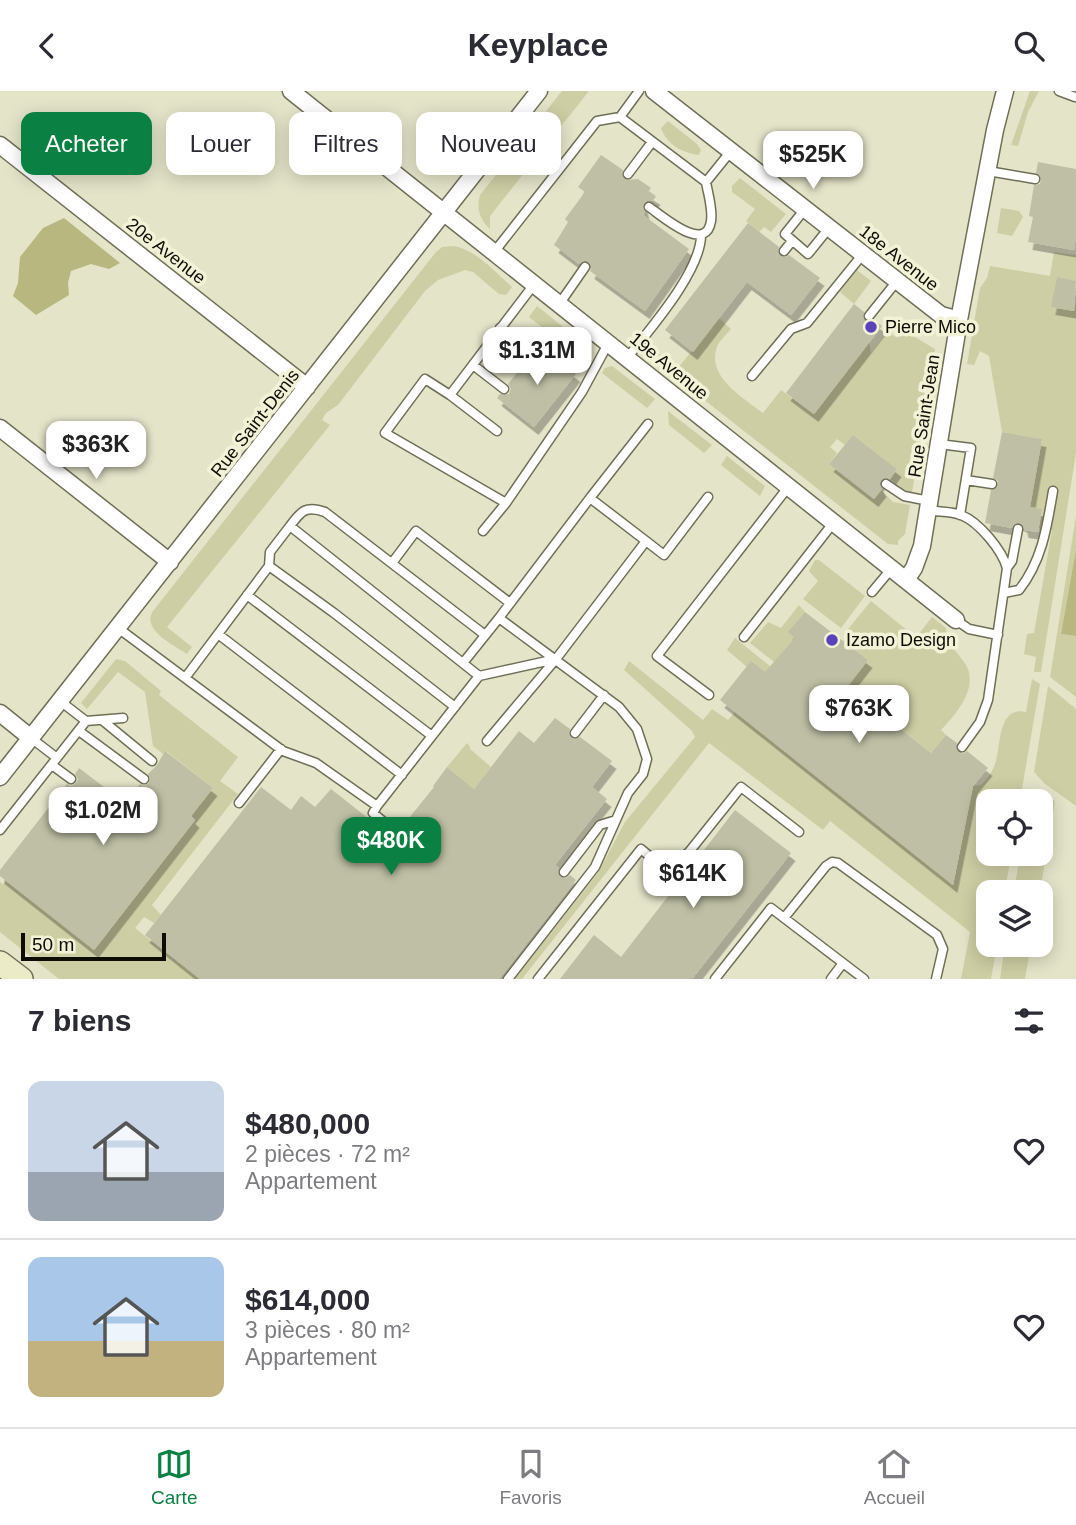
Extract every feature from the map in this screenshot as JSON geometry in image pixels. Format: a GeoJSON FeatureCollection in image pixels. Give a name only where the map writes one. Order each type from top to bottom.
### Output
{"type":"FeatureCollection","features":[{"type":"Feature","properties":{"kind":"main road"},"geometry":{"type":"LineString","coordinates":[[0,963],[20,979]]}},
{"type":"Feature","properties":{"kind":"street","name":"19e Avenue"},"geometry":{"type":"LineString","coordinates":[[291,91],[956,620]]}},
{"type":"Feature","properties":{"kind":"street","name":"Rue Saint-Denis"},"geometry":{"type":"LineString","coordinates":[[0,777],[539,91]]}},
{"type":"Feature","properties":{"kind":"street","name":"18e Avenue"},"geometry":{"type":"LineString","coordinates":[[654,91],[941,315],[959,320]]}},
{"type":"Feature","properties":{"kind":"street","name":"Rue Saint-Jean"},"geometry":{"type":"LineString","coordinates":[[906,580],[919,557],[959,320],[1005,91]]}},
{"type":"Feature","properties":{"kind":"street","name":"20e Avenue"},"geometry":{"type":"LineString","coordinates":[[0,145],[307,387]]}},
{"type":"Feature","properties":{"kind":"street"},"geometry":{"type":"LineString","coordinates":[[0,428],[170,562]]}},
{"type":"Feature","properties":{"kind":"street"},"geometry":{"type":"LineString","coordinates":[[0,713],[31,737]]}},
{"type":"Feature","properties":{"kind":"lane"},"geometry":{"type":"LineString","coordinates":[[495,251],[597,121],[620,117],[639,91]]}},
{"type":"Feature","properties":{"kind":"lane"},"geometry":{"type":"LineString","coordinates":[[1059,91],[1074,97]]}},
{"type":"Feature","properties":{"kind":"lane"},"geometry":{"type":"LineString","coordinates":[[620,117],[706,182]]}},
{"type":"Feature","properties":{"kind":"lane"},"geometry":{"type":"LineString","coordinates":[[628,174],[652,142]]}},
{"type":"Feature","properties":{"kind":"lane"},"geometry":{"type":"LineString","coordinates":[[649,207],[684,231],[701,235],[711,224],[706,182],[731,151]]}},
{"type":"Feature","properties":{"kind":"lane"},"geometry":{"type":"LineString","coordinates":[[988,171],[1035,179]]}},
{"type":"Feature","properties":{"kind":"lane"},"geometry":{"type":"LineString","coordinates":[[805,209],[785,234],[807,254],[829,228]]}},
{"type":"Feature","properties":{"kind":"lane"},"geometry":{"type":"LineString","coordinates":[[628,357],[692,268],[701,247],[701,235]]}},
{"type":"Feature","properties":{"kind":"lane"},"geometry":{"type":"LineString","coordinates":[[784,251],[792,241]]}},
{"type":"Feature","properties":{"kind":"lane"},"geometry":{"type":"LineString","coordinates":[[752,376],[792,329],[807,323],[863,254]]}},
{"type":"Feature","properties":{"kind":"lane"},"geometry":{"type":"LineString","coordinates":[[559,303],[585,267]]}},
{"type":"Feature","properties":{"kind":"lane"},"geometry":{"type":"LineString","coordinates":[[869,316],[897,281]]}},
{"type":"Feature","properties":{"kind":"lane"},"geometry":{"type":"LineString","coordinates":[[450,395],[535,283]]}},
{"type":"Feature","properties":{"kind":"lane"},"geometry":{"type":"LineString","coordinates":[[500,328],[532,354]]}},
{"type":"Feature","properties":{"kind":"lane"},"geometry":{"type":"LineString","coordinates":[[483,531],[506,503],[582,392],[609,342]]}},
{"type":"Feature","properties":{"kind":"lane"},"geometry":{"type":"LineString","coordinates":[[473,365],[505,389]]}},
{"type":"Feature","properties":{"kind":"lane"},"geometry":{"type":"LineString","coordinates":[[497,431],[425,379],[386,433],[506,503]]}},
{"type":"Feature","properties":{"kind":"lane"},"geometry":{"type":"LineString","coordinates":[[463,663],[648,424]]}},
{"type":"Feature","properties":{"kind":"lane"},"geometry":{"type":"LineString","coordinates":[[939,444],[971,448],[960,515]]}},
{"type":"Feature","properties":{"kind":"lane"},"geometry":{"type":"LineString","coordinates":[[966,480],[992,484]]}},
{"type":"Feature","properties":{"kind":"lane"},"geometry":{"type":"LineString","coordinates":[[886,484],[904,496],[969,520],[995,544],[1007,568],[985,713],[962,747]]}},
{"type":"Feature","properties":{"kind":"lane"},"geometry":{"type":"LineString","coordinates":[[709,695],[657,656],[789,486]]}},
{"type":"Feature","properties":{"kind":"lane"},"geometry":{"type":"LineString","coordinates":[[1004,593],[1019,590],[1037,563],[1046,534],[1053,491]]}},
{"type":"Feature","properties":{"kind":"lane"},"geometry":{"type":"LineString","coordinates":[[590,498],[664,555],[708,497]]}},
{"type":"Feature","properties":{"kind":"lane"},"geometry":{"type":"LineString","coordinates":[[185,677],[269,566],[270,552],[301,511],[315,508],[330,515],[485,635]]}},
{"type":"Feature","properties":{"kind":"lane"},"geometry":{"type":"LineString","coordinates":[[744,637],[834,522]]}},
{"type":"Feature","properties":{"kind":"lane"},"geometry":{"type":"LineString","coordinates":[[290,526],[479,675]]}},
{"type":"Feature","properties":{"kind":"lane"},"geometry":{"type":"LineString","coordinates":[[1007,568],[1012,561],[1018,529]]}},
{"type":"Feature","properties":{"kind":"lane"},"geometry":{"type":"LineString","coordinates":[[392,563],[416,531],[510,603]]}},
{"type":"Feature","properties":{"kind":"lane"},"geometry":{"type":"LineString","coordinates":[[487,741],[556,659],[646,541]]}},
{"type":"Feature","properties":{"kind":"lane"},"geometry":{"type":"LineString","coordinates":[[269,566],[455,707]]}},
{"type":"Feature","properties":{"kind":"lane"},"geometry":{"type":"LineString","coordinates":[[872,593],[892,568]]}},
{"type":"Feature","properties":{"kind":"lane"},"geometry":{"type":"LineString","coordinates":[[247,595],[432,736]]}},
{"type":"Feature","properties":{"kind":"lane"},"geometry":{"type":"LineString","coordinates":[[499,618],[631,718],[642,740],[647,759],[642,774],[628,793],[595,867],[508,979]]}},
{"type":"Feature","properties":{"kind":"lane"},"geometry":{"type":"LineString","coordinates":[[956,620],[969,629],[998,635]]}},
{"type":"Feature","properties":{"kind":"lane"},"geometry":{"type":"LineString","coordinates":[[118,628],[281,749],[316,763],[377,806]]}},
{"type":"Feature","properties":{"kind":"lane"},"geometry":{"type":"LineString","coordinates":[[218,634],[402,775]]}},
{"type":"Feature","properties":{"kind":"lane"},"geometry":{"type":"LineString","coordinates":[[407,850],[388,835],[390,827],[373,813],[479,675],[556,659]]}},
{"type":"Feature","properties":{"kind":"lane"},"geometry":{"type":"LineString","coordinates":[[575,733],[604,695]]}},
{"type":"Feature","properties":{"kind":"lane"},"geometry":{"type":"LineString","coordinates":[[60,701],[86,721],[123,718]]}},
{"type":"Feature","properties":{"kind":"lane"},"geometry":{"type":"LineString","coordinates":[[102,720],[152,761]]}},
{"type":"Feature","properties":{"kind":"lane"},"geometry":{"type":"LineString","coordinates":[[0,830],[86,721]]}},
{"type":"Feature","properties":{"kind":"lane"},"geometry":{"type":"LineString","coordinates":[[79,731],[144,779]]}},
{"type":"Feature","properties":{"kind":"lane"},"geometry":{"type":"LineString","coordinates":[[31,737],[71,779]]}},
{"type":"Feature","properties":{"kind":"lane"},"geometry":{"type":"LineString","coordinates":[[239,803],[281,749]]}},
{"type":"Feature","properties":{"kind":"lane"},"geometry":{"type":"LineString","coordinates":[[537,979],[641,849],[667,871],[688,852],[741,786],[799,832]]}},
{"type":"Feature","properties":{"kind":"lane"},"geometry":{"type":"LineString","coordinates":[[564,871],[600,825],[616,820]]}},
{"type":"Feature","properties":{"kind":"lane"},"geometry":{"type":"LineString","coordinates":[[784,918],[826,866],[832,862],[838,863],[937,935],[943,949],[936,979]]}},
{"type":"Feature","properties":{"kind":"lane"},"geometry":{"type":"LineString","coordinates":[[715,979],[771,908],[864,979]]}},
{"type":"Feature","properties":{"kind":"lane"},"geometry":{"type":"LineString","coordinates":[[831,979],[843,963]]}},
{"type":"Feature","properties":{"kind":"green space"},"geometry":{"type":"Polygon","coordinates":[[[562,91],[589,91],[561,126],[561,112],[545,112],[562,91]]]}},
{"type":"Feature","properties":{"kind":"green space"},"geometry":{"type":"Polygon","coordinates":[[[1030,91],[1039,91],[1028,112],[1018,146],[1011,145],[1030,91]]]}},
{"type":"Feature","properties":{"kind":"green space"},"geometry":{"type":"Polygon","coordinates":[[[668,121],[697,144],[701,150],[699,155],[682,150],[667,139],[661,128],[668,121]]]}},
{"type":"Feature","properties":{"kind":"green space"},"geometry":{"type":"Polygon","coordinates":[[[496,175],[522,175],[490,216],[490,229],[480,214],[480,195],[496,175]]]}},
{"type":"Feature","properties":{"kind":"green space"},"geometry":{"type":"Polygon","coordinates":[[[740,178],[786,214],[771,232],[764,227],[759,232],[746,221],[755,209],[732,192],[732,186],[740,178]]]}},
{"type":"Feature","properties":{"kind":"green space"},"geometry":{"type":"Polygon","coordinates":[[[1001,208],[1019,211],[1023,217],[1012,236],[997,233],[1001,208]]]}},
{"type":"Feature","properties":{"kind":"green space"},"geometry":{"type":"Polygon","coordinates":[[[64,218],[120,263],[109,269],[91,264],[71,271],[69,295],[36,315],[13,296],[18,283],[20,257],[43,228],[64,218]]]}},
{"type":"Feature","properties":{"kind":"green space"},"geometry":{"type":"Polygon","coordinates":[[[454,246],[478,257],[512,287],[506,295],[499,294],[473,272],[465,270],[438,280],[425,291],[338,405],[326,413],[322,420],[330,425],[167,627],[192,647],[187,654],[167,641],[151,624],[153,611],[436,252],[442,247],[454,246]]]}},
{"type":"Feature","properties":{"kind":"green space"},"geometry":{"type":"Polygon","coordinates":[[[1054,252],[1076,255],[1076,281],[1057,278],[1052,307],[1074,311],[1076,301],[1076,453],[1041,672],[1034,672],[1036,657],[1024,654],[1027,634],[1034,633],[1052,530],[1039,528],[1042,509],[1030,507],[1042,439],[1002,432],[989,356],[980,351],[974,365],[967,364],[980,288],[987,278],[990,266],[1050,276],[1054,252]]]}},
{"type":"Feature","properties":{"kind":"green space"},"geometry":{"type":"Polygon","coordinates":[[[857,270],[871,281],[854,304],[840,292],[857,270]]]}},
{"type":"Feature","properties":{"kind":"green space"},"geometry":{"type":"Polygon","coordinates":[[[537,306],[592,350],[589,360],[584,360],[529,317],[537,306]]]}},
{"type":"Feature","properties":{"kind":"green space"},"geometry":{"type":"Polygon","coordinates":[[[719,318],[731,329],[717,347],[717,368],[729,386],[763,413],[781,390],[814,414],[869,342],[871,353],[888,331],[897,338],[903,330],[935,349],[912,493],[890,479],[897,469],[853,435],[845,445],[837,439],[830,447],[837,453],[829,464],[881,490],[893,502],[910,505],[905,534],[898,541],[898,545],[888,544],[646,354],[652,348],[677,369],[719,318]]]}},
{"type":"Feature","properties":{"kind":"green space"},"geometry":{"type":"Polygon","coordinates":[[[612,366],[655,399],[647,408],[602,373],[605,368],[612,366]]]}},
{"type":"Feature","properties":{"kind":"green space"},"geometry":{"type":"Polygon","coordinates":[[[668,411],[712,445],[704,453],[669,425],[668,411]]]}},
{"type":"Feature","properties":{"kind":"green space"},"geometry":{"type":"Polygon","coordinates":[[[727,456],[765,486],[760,496],[721,465],[727,456]]]}},
{"type":"Feature","properties":{"kind":"green space"},"geometry":{"type":"Polygon","coordinates":[[[1076,516],[1076,549],[1061,634],[1076,636],[1076,697],[1050,677],[1076,516]]]}},
{"type":"Feature","properties":{"kind":"green space"},"geometry":{"type":"Polygon","coordinates":[[[1076,549],[1076,636],[1061,634],[1076,549]]]}},
{"type":"Feature","properties":{"kind":"green space"},"geometry":{"type":"Polygon","coordinates":[[[815,560],[819,560],[865,596],[841,628],[803,599],[818,581],[809,571],[815,560]]]}},
{"type":"Feature","properties":{"kind":"green space"},"geometry":{"type":"Polygon","coordinates":[[[871,601],[913,635],[918,635],[932,617],[946,628],[950,642],[969,671],[970,680],[965,698],[941,730],[946,735],[931,753],[847,687],[868,660],[843,641],[846,636],[844,634],[871,601]]]}},
{"type":"Feature","properties":{"kind":"green space"},"geometry":{"type":"Polygon","coordinates":[[[799,605],[805,612],[789,632],[802,643],[774,662],[750,643],[768,622],[781,628],[799,605]]]}},
{"type":"Feature","properties":{"kind":"green space"},"geometry":{"type":"Polygon","coordinates":[[[735,638],[770,666],[766,673],[747,667],[727,650],[735,638]]]}},
{"type":"Feature","properties":{"kind":"green space"},"geometry":{"type":"Polygon","coordinates":[[[116,659],[125,661],[161,691],[159,695],[238,757],[220,781],[238,794],[152,905],[161,915],[154,923],[144,917],[135,928],[200,979],[59,979],[0,932],[0,882],[3,884],[6,881],[95,949],[195,820],[191,816],[213,788],[166,751],[163,754],[153,746],[145,692],[118,672],[87,709],[81,703],[116,659]]]}},
{"type":"Feature","properties":{"kind":"green space"},"geometry":{"type":"Polygon","coordinates":[[[629,661],[703,720],[712,709],[728,720],[735,712],[953,885],[973,786],[981,785],[993,768],[1006,720],[1017,712],[1026,712],[1032,679],[1040,684],[1022,789],[976,789],[976,866],[1009,866],[1007,880],[976,880],[976,957],[995,957],[991,979],[961,979],[970,932],[830,821],[823,830],[709,743],[522,979],[515,979],[598,873],[625,822],[695,737],[692,731],[624,670],[629,661]]]}},
{"type":"Feature","properties":{"kind":"green space"},"geometry":{"type":"Polygon","coordinates":[[[1048,686],[1076,709],[1076,806],[1044,783],[1034,772],[1048,686]]]}},
{"type":"Feature","properties":{"kind":"green space"},"geometry":{"type":"Polygon","coordinates":[[[467,743],[470,749],[491,767],[474,789],[447,767],[467,743]]]}},
{"type":"Feature","properties":{"kind":"green space"},"geometry":{"type":"Polygon","coordinates":[[[1018,866],[1044,866],[1042,880],[1016,880],[1018,866]]]}},
{"type":"Feature","properties":{"kind":"green space"},"geometry":{"type":"Polygon","coordinates":[[[1003,957],[1029,957],[1025,979],[1000,979],[1003,957]]]}},
{"type":"Feature","properties":{"kind":"building"},"geometry":{"type":"Polygon","coordinates":[[[601,155],[623,170],[622,176],[625,180],[638,179],[651,188],[648,192],[656,197],[643,204],[643,215],[689,249],[645,311],[590,271],[592,267],[589,262],[585,260],[579,264],[554,245],[568,222],[565,219],[585,192],[578,187],[601,155]]]}},
{"type":"Feature","properties":{"kind":"building"},"geometry":{"type":"Polygon","coordinates":[[[1038,162],[1076,169],[1074,250],[1028,242],[1033,217],[1029,216],[1034,185],[1040,184],[1041,179],[1036,173],[1038,162]]]}},
{"type":"Feature","properties":{"kind":"building"},"geometry":{"type":"Polygon","coordinates":[[[748,223],[779,247],[780,256],[789,255],[820,278],[791,315],[747,282],[693,352],[665,330],[748,223]]]}},
{"type":"Feature","properties":{"kind":"building"},"geometry":{"type":"Polygon","coordinates":[[[1057,277],[1076,281],[1074,311],[1051,307],[1057,277]]]}},
{"type":"Feature","properties":{"kind":"building"},"geometry":{"type":"Polygon","coordinates":[[[854,304],[864,312],[865,321],[874,320],[882,326],[814,414],[786,393],[854,304]]]}},
{"type":"Feature","properties":{"kind":"building"},"geometry":{"type":"Polygon","coordinates":[[[539,346],[576,374],[534,427],[497,398],[500,394],[509,394],[511,389],[508,384],[528,359],[537,358],[536,349],[539,346]]]}},
{"type":"Feature","properties":{"kind":"building"},"geometry":{"type":"Polygon","coordinates":[[[1002,432],[1042,439],[1030,507],[1042,509],[1038,532],[1024,530],[1019,523],[1012,528],[985,523],[991,490],[998,486],[998,481],[993,478],[1002,432]]]}},
{"type":"Feature","properties":{"kind":"building"},"geometry":{"type":"Polygon","coordinates":[[[853,435],[897,469],[890,479],[881,480],[879,484],[882,489],[874,499],[829,464],[853,435]]]}},
{"type":"Feature","properties":{"kind":"building"},"geometry":{"type":"Polygon","coordinates":[[[805,612],[868,660],[847,687],[931,753],[946,735],[957,743],[958,752],[962,754],[967,751],[988,768],[973,786],[953,885],[720,700],[751,661],[765,672],[795,638],[788,632],[805,612]]]}},
{"type":"Feature","properties":{"kind":"building"},"geometry":{"type":"Polygon","coordinates":[[[555,718],[570,729],[569,735],[572,739],[580,737],[612,761],[592,787],[607,799],[555,865],[559,868],[558,874],[561,878],[570,875],[576,880],[499,979],[200,979],[145,935],[261,787],[291,810],[301,796],[315,807],[331,789],[383,830],[384,840],[403,855],[409,856],[413,853],[413,847],[397,833],[447,767],[474,789],[519,731],[534,743],[555,718]]]}},
{"type":"Feature","properties":{"kind":"building"},"geometry":{"type":"Polygon","coordinates":[[[165,751],[213,788],[191,816],[195,820],[94,950],[0,876],[0,870],[67,784],[71,786],[76,783],[78,779],[75,774],[79,768],[125,803],[140,784],[144,786],[149,783],[148,774],[165,751]]]}},
{"type":"Feature","properties":{"kind":"building"},"geometry":{"type":"Polygon","coordinates":[[[735,810],[791,853],[692,979],[560,979],[594,935],[621,957],[735,810]]]}},
{"type":"Feature","properties":{"kind":"place","name":"Pierre Mico"},"geometry":{"type":"Point","coordinates":[871,327]}},
{"type":"Feature","properties":{"kind":"place","name":"Izamo Design"},"geometry":{"type":"Point","coordinates":[832,640]}}]}
